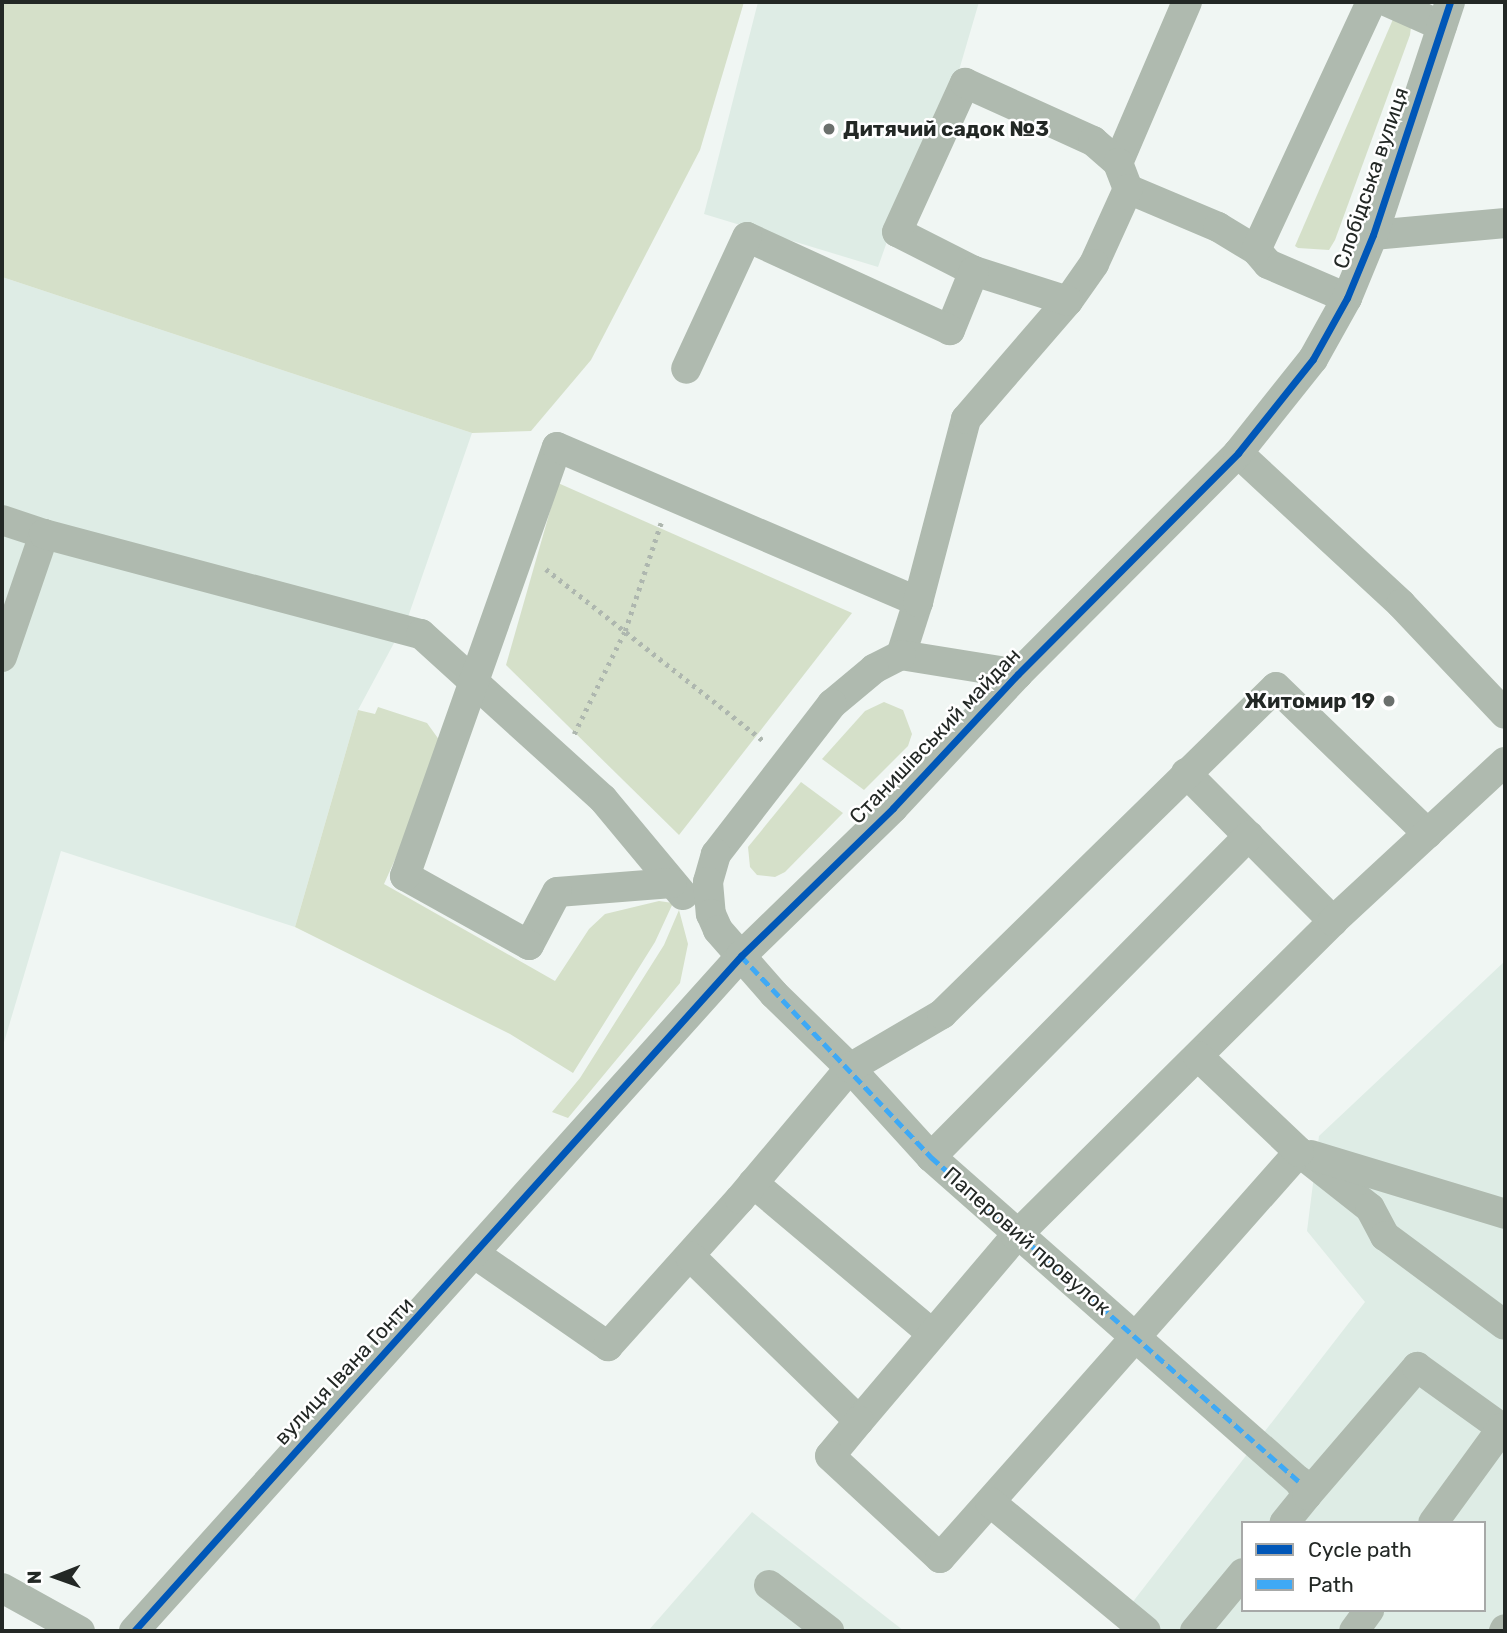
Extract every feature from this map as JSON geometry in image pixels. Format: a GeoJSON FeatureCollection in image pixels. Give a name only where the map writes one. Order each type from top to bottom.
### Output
{"type":"FeatureCollection","features":[{"type":"Feature","properties":{"kind":"street"},"geometry":{"type":"LineString","coordinates":[[901,655],[967,419],[1068,301],[1094,264],[1123,176],[1187,2]]}},
{"type":"Feature","properties":{"kind":"street"},"geometry":{"type":"LineString","coordinates":[[1256,250],[1371,2]]}},
{"type":"Feature","properties":{"kind":"street"},"geometry":{"type":"LineString","coordinates":[[1388,2],[1446,14]]}},
{"type":"Feature","properties":{"kind":"street","name":"Слобідська вулиця"},"geometry":{"type":"LineString","coordinates":[[1313,359],[1347,298],[1373,235],[1446,14]]}},
{"type":"Feature","properties":{"kind":"street"},"geometry":{"type":"LineString","coordinates":[[1068,301],[974,271],[897,232],[965,83],[1094,141],[1123,176],[1256,250],[1268,264],[1347,298]]}},
{"type":"Feature","properties":{"kind":"street"},"geometry":{"type":"LineString","coordinates":[[1373,235],[1505,223]]}},
{"type":"Feature","properties":{"kind":"street"},"geometry":{"type":"LineString","coordinates":[[686,369],[747,237],[950,330],[974,271]]}},
{"type":"Feature","properties":{"kind":"street","name":"Станишівський майдан"},"geometry":{"type":"LineString","coordinates":[[582,1136],[741,956],[893,808],[1018,674],[1238,453],[1313,359]]}},
{"type":"Feature","properties":{"kind":"street"},"geometry":{"type":"LineString","coordinates":[[672,883],[557,892],[529,944],[405,876],[476,686],[557,447],[918,602]]}},
{"type":"Feature","properties":{"kind":"street"},"geometry":{"type":"LineString","coordinates":[[1238,453],[1401,604],[1505,714]]}},
{"type":"Feature","properties":{"kind":"street","name":"Паперовий провулок"},"geometry":{"type":"LineString","coordinates":[[2,520],[44,534],[421,634],[603,799],[672,883],[850,1068],[930,1157],[1016,1236],[1136,1335],[1303,1488]]}},
{"type":"Feature","properties":{"kind":"street"},"geometry":{"type":"LineString","coordinates":[[2,657],[44,534]]}},
{"type":"Feature","properties":{"kind":"street"},"geometry":{"type":"LineString","coordinates":[[718,930],[708,883],[716,854],[832,704],[874,669],[901,655],[1018,674]]}},
{"type":"Feature","properties":{"kind":"street"},"geometry":{"type":"LineString","coordinates":[[475,1254],[608,1346],[753,1183],[850,1068],[942,1014],[1185,773],[1276,687],[1427,834]]}},
{"type":"Feature","properties":{"kind":"street"},"geometry":{"type":"LineString","coordinates":[[1298,1152],[940,1558],[830,1456],[931,1333],[1016,1236],[1334,921],[1505,762]]}},
{"type":"Feature","properties":{"kind":"street"},"geometry":{"type":"LineString","coordinates":[[1185,773],[1334,921]]}},
{"type":"Feature","properties":{"kind":"street"},"geometry":{"type":"LineString","coordinates":[[930,1157],[1249,836]]}},
{"type":"Feature","properties":{"kind":"street"},"geometry":{"type":"LineString","coordinates":[[1198,1056],[1298,1152],[1370,1208],[1385,1236],[1505,1325]]}},
{"type":"Feature","properties":{"kind":"street","name":"вулиця Івана Гонти"},"geometry":{"type":"LineString","coordinates":[[134,1631],[582,1136]]}},
{"type":"Feature","properties":{"kind":"street"},"geometry":{"type":"LineString","coordinates":[[1298,1152],[1505,1214]]}},
{"type":"Feature","properties":{"kind":"street"},"geometry":{"type":"LineString","coordinates":[[753,1183],[931,1333]]}},
{"type":"Feature","properties":{"kind":"street"},"geometry":{"type":"LineString","coordinates":[[690,1255],[859,1421]]}},
{"type":"Feature","properties":{"kind":"street"},"geometry":{"type":"LineString","coordinates":[[1285,1521],[1303,1488],[1417,1367],[1503,1425],[1434,1521]]}},
{"type":"Feature","properties":{"kind":"street"},"geometry":{"type":"LineString","coordinates":[[989,1502],[1146,1631]]}},
{"type":"Feature","properties":{"kind":"street"},"geometry":{"type":"LineString","coordinates":[[1195,1631],[1241,1575]]}},
{"type":"Feature","properties":{"kind":"street"},"geometry":{"type":"LineString","coordinates":[[769,1584],[829,1631]]}},
{"type":"Feature","properties":{"kind":"street"},"geometry":{"type":"LineString","coordinates":[[2,1588],[80,1631]]}},
{"type":"Feature","properties":{"kind":"street"},"geometry":{"type":"LineString","coordinates":[[1354,1631],[1368,1612]]}},
{"type":"Feature","properties":{"kind":"path"},"geometry":{"type":"LineString","coordinates":[[561,761],[625,631],[670,495]]}},
{"type":"Feature","properties":{"kind":"path"},"geometry":{"type":"LineString","coordinates":[[522,551],[787,759]]}},
{"type":"Feature","properties":{"kind":"shaded area","name":"Дитячий садок №3"},"geometry":{"type":"Polygon","coordinates":[[[758,2],[979,2],[955,84],[911,174],[878,267],[704,214],[758,2]]]}},
{"type":"Feature","properties":{"kind":"shaded area"},"geometry":{"type":"Polygon","coordinates":[[[2,277],[472,433],[408,617],[358,710],[295,927],[61,851],[2,1049],[2,277]]]}},
{"type":"Feature","properties":{"kind":"shaded area"},"geometry":{"type":"Polygon","coordinates":[[[1505,961],[1505,1631],[1131,1631],[1118,1621],[1365,1302],[1307,1231],[1319,1136],[1505,961]]]}},
{"type":"Feature","properties":{"kind":"shaded area"},"geometry":{"type":"Polygon","coordinates":[[[752,1512],[904,1631],[648,1631],[752,1512]]]}},
{"type":"Feature","properties":{"kind":"green space"},"geometry":{"type":"Polygon","coordinates":[[[2,2],[744,2],[700,150],[591,360],[531,431],[472,433],[2,277],[2,2]]]}},
{"type":"Feature","properties":{"kind":"green space"},"geometry":{"type":"Polygon","coordinates":[[[1394,17],[1411,27],[1410,35],[1335,240],[1329,250],[1298,248],[1295,246],[1394,17]]]}},
{"type":"Feature","properties":{"kind":"green space"},"geometry":{"type":"Polygon","coordinates":[[[558,483],[852,613],[679,835],[506,665],[558,483]]]}},
{"type":"Feature","properties":{"kind":"green space"},"geometry":{"type":"Polygon","coordinates":[[[884,702],[903,710],[912,734],[908,746],[864,790],[822,759],[865,711],[884,702]]]}},
{"type":"Feature","properties":{"kind":"green space"},"geometry":{"type":"Polygon","coordinates":[[[378,707],[427,723],[445,748],[384,884],[555,981],[589,929],[605,914],[659,901],[673,903],[655,942],[573,1073],[510,1034],[295,927],[358,710],[375,714],[378,707]]]}},
{"type":"Feature","properties":{"kind":"green space"},"geometry":{"type":"Polygon","coordinates":[[[801,782],[843,813],[785,872],[775,877],[757,875],[750,867],[748,847],[801,782]]]}},
{"type":"Feature","properties":{"kind":"green space"},"geometry":{"type":"Polygon","coordinates":[[[679,910],[688,944],[680,983],[568,1118],[552,1112],[580,1078],[664,945],[679,910]]]}},
{"type":"Feature","properties":{"kind":"marked path"},"geometry":{"type":"LineString","coordinates":[[741,956],[931,1157],[1299,1481]]}},
{"type":"Feature","properties":{"kind":"cycle path"},"geometry":{"type":"LineString","coordinates":[[134,1631],[741,956],[893,808],[1018,674],[1238,453],[1313,359],[1347,298],[1373,235],[1450,2]]}},
{"type":"Feature","properties":{"kind":"place","name":"Дитячий садок №3"},"geometry":{"type":"Point","coordinates":[829,129]}},
{"type":"Feature","properties":{"kind":"place","name":"Житомир 19"},"geometry":{"type":"Point","coordinates":[1389,701]}}]}
